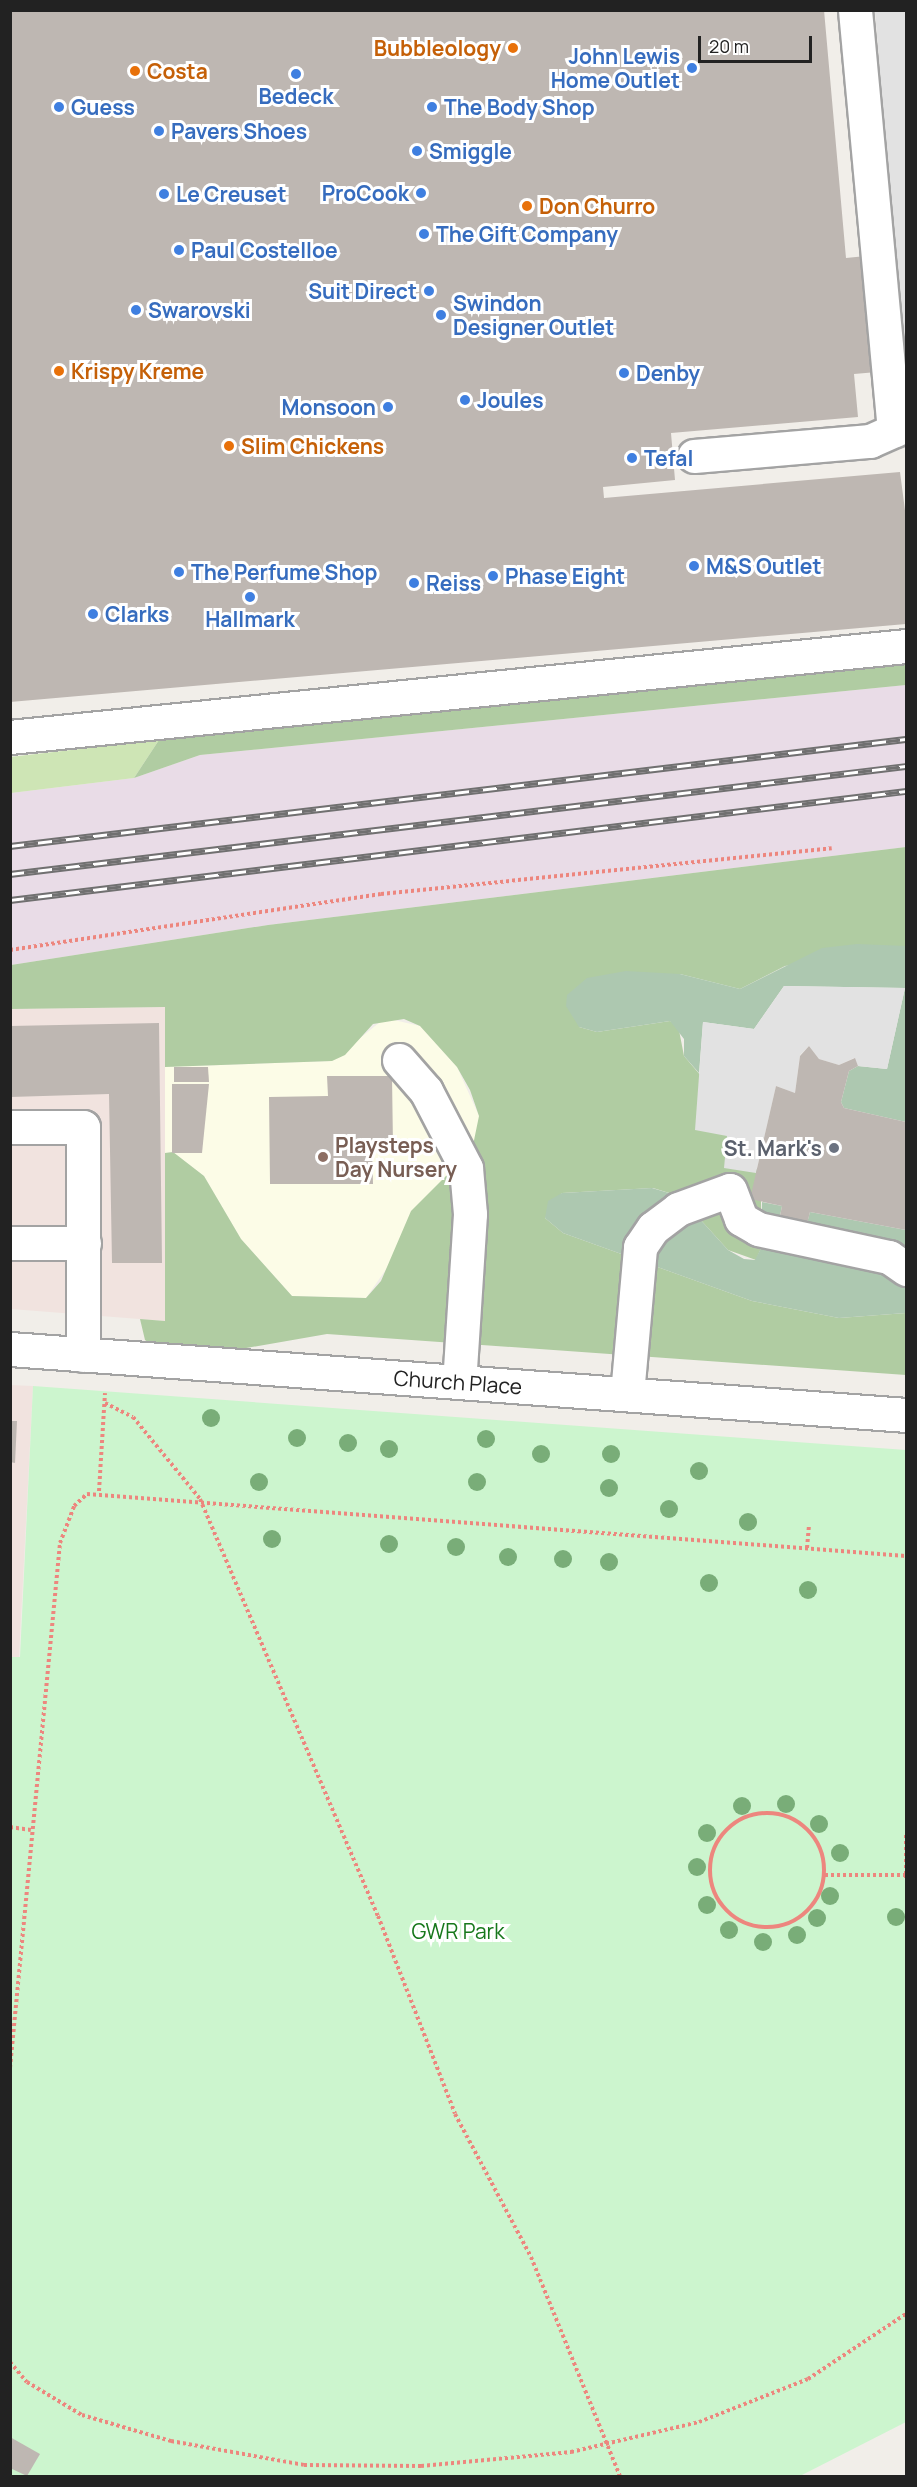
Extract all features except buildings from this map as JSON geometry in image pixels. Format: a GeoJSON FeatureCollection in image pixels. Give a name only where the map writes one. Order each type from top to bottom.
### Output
{"type":"FeatureCollection","features":[{"type":"Feature","properties":{"kind":"street"},"geometry":{"type":"LineString","coordinates":[[694,456],[870,441],[900,427],[855,10]]}},
{"type":"Feature","properties":{"kind":"street"},"geometry":{"type":"LineString","coordinates":[[10,737],[906,646]]}},
{"type":"Feature","properties":{"kind":"street"},"geometry":{"type":"LineString","coordinates":[[399,1060],[426,1091],[466,1168],[470,1214],[459,1382]]}},
{"type":"Feature","properties":{"kind":"street"},"geometry":{"type":"LineString","coordinates":[[10,1127],[83,1127],[84,1243],[95,1356]]}},
{"type":"Feature","properties":{"kind":"street"},"geometry":{"type":"LineString","coordinates":[[627,1394],[640,1247],[653,1228],[678,1209],[730,1190],[741,1219],[758,1229],[889,1257],[906,1269]]}},
{"type":"Feature","properties":{"kind":"street"},"geometry":{"type":"LineString","coordinates":[[10,1243],[84,1243]]}},
{"type":"Feature","properties":{"kind":"street","name":"Church Place"},"geometry":{"type":"LineString","coordinates":[[10,1348],[906,1415]]}},
{"type":"Feature","properties":{"kind":"path"},"geometry":{"type":"LineString","coordinates":[[10,950],[381,894],[832,848]]}},
{"type":"Feature","properties":{"kind":"path"},"geometry":{"type":"LineString","coordinates":[[95,1356],[105,1402],[99,1491]]}},
{"type":"Feature","properties":{"kind":"path"},"geometry":{"type":"LineString","coordinates":[[105,1402],[133,1417],[200,1499],[378,1916],[455,2115],[531,2257],[610,2443],[620,2476]]}},
{"type":"Feature","properties":{"kind":"path"},"geometry":{"type":"LineString","coordinates":[[10,2068],[60,1543],[74,1506],[99,1491],[906,1556]]}},
{"type":"Feature","properties":{"kind":"path"},"geometry":{"type":"LineString","coordinates":[[807,1548],[809,1526]]}},
{"type":"Feature","properties":{"kind":"path"},"geometry":{"type":"LineString","coordinates":[[775,1813],[812,1834],[825,1875],[821,1892],[800,1918],[768,1928],[736,1919],[723,1907],[710,1877],[711,1860],[733,1824],[775,1813]]}},
{"type":"Feature","properties":{"kind":"path"},"geometry":{"type":"LineString","coordinates":[[10,1827],[31,1830]]}},
{"type":"Feature","properties":{"kind":"path"},"geometry":{"type":"LineString","coordinates":[[825,1875],[906,1877],[906,1835]]}},
{"type":"Feature","properties":{"kind":"path"},"geometry":{"type":"LineString","coordinates":[[10,2362],[27,2382],[82,2415],[242,2457],[304,2465],[421,2466],[534,2457],[610,2443],[699,2422],[777,2395],[906,2314]]}},
{"type":"Feature","properties":{"kind":"shaded area"},"geometry":{"type":"Polygon","coordinates":[[[875,11],[906,11],[906,398],[875,11]]]}},
{"type":"Feature","properties":{"kind":"shaded area"},"geometry":{"type":"Polygon","coordinates":[[[906,685],[906,847],[268,925],[11,965],[11,793],[134,778],[200,755],[906,685]]]}},
{"type":"Feature","properties":{"kind":"shaded area"},"geometry":{"type":"Polygon","coordinates":[[[857,944],[906,946],[906,1122],[844,1108],[841,1102],[849,1071],[858,1066],[887,1069],[905,988],[784,986],[754,1029],[703,1022],[699,1073],[684,1056],[684,1039],[670,1021],[597,1032],[579,1027],[566,1006],[567,995],[587,978],[626,971],[680,974],[740,989],[822,948],[857,944]]]}},
{"type":"Feature","properties":{"kind":"shaded area"},"geometry":{"type":"Polygon","coordinates":[[[784,986],[905,988],[887,1069],[858,1066],[854,1058],[839,1065],[819,1059],[809,1046],[800,1055],[795,1093],[776,1086],[756,1173],[724,1168],[727,1136],[695,1130],[703,1022],[754,1029],[784,986]]]}},
{"type":"Feature","properties":{"kind":"shaded area"},"geometry":{"type":"Polygon","coordinates":[[[165,1007],[165,1321],[11,1309],[10,1009],[165,1007]]]}},
{"type":"Feature","properties":{"kind":"shaded area","name":"Playsteps Day Nursery"},"geometry":{"type":"Polygon","coordinates":[[[385,1018],[420,1026],[457,1067],[479,1116],[479,1136],[366,1298],[292,1296],[241,1239],[204,1176],[173,1152],[165,1153],[165,1067],[332,1061],[385,1018]]]}},
{"type":"Feature","properties":{"kind":"shaded area"},"geometry":{"type":"Polygon","coordinates":[[[652,1188],[679,1196],[728,1250],[744,1259],[755,1260],[761,1248],[762,1202],[782,1206],[779,1221],[806,1227],[810,1212],[906,1230],[906,1313],[839,1318],[752,1301],[563,1233],[545,1218],[548,1201],[562,1193],[652,1188]]]}},
{"type":"Feature","properties":{"kind":"shaded area"},"geometry":{"type":"Polygon","coordinates":[[[10,1385],[33,1386],[19,1658],[10,1657],[10,1385]]]}},
{"type":"Feature","properties":{"kind":"green space"},"geometry":{"type":"Polygon","coordinates":[[[906,660],[906,685],[200,755],[134,778],[159,740],[200,731],[906,660]]]}},
{"type":"Feature","properties":{"kind":"green space"},"geometry":{"type":"Polygon","coordinates":[[[159,740],[134,778],[11,793],[10,757],[159,740]]]}},
{"type":"Feature","properties":{"kind":"green space"},"geometry":{"type":"Polygon","coordinates":[[[906,847],[906,946],[785,966],[740,989],[680,974],[579,1027],[597,1032],[670,1021],[678,1025],[684,1056],[707,1083],[761,1174],[761,1248],[756,1260],[728,1250],[679,1196],[653,1188],[562,1193],[545,1218],[563,1233],[752,1301],[839,1318],[906,1313],[906,1375],[327,1334],[235,1350],[155,1347],[145,1340],[140,1319],[165,1321],[165,1153],[173,1152],[204,1176],[241,1239],[292,1296],[366,1298],[381,1281],[411,1211],[472,1150],[479,1116],[470,1090],[457,1067],[420,1026],[404,1019],[373,1024],[345,1055],[332,1061],[165,1067],[165,1007],[11,1009],[11,965],[268,925],[906,847]]]}},
{"type":"Feature","properties":{"kind":"green space","name":"GWR Park"},"geometry":{"type":"Polygon","coordinates":[[[33,1386],[906,1450],[906,2422],[800,2476],[11,2476],[10,1657],[20,1657],[33,1386]]]}},
{"type":"Feature","properties":{"kind":"railway"},"geometry":{"type":"LineString","coordinates":[[10,846],[906,739]]}},
{"type":"Feature","properties":{"kind":"railway"},"geometry":{"type":"LineString","coordinates":[[10,874],[906,766]]}},
{"type":"Feature","properties":{"kind":"railway"},"geometry":{"type":"LineString","coordinates":[[10,900],[906,791]]}},
{"type":"Feature","properties":{"kind":"place","name":"Bubbleology"},"geometry":{"type":"Point","coordinates":[513,48]}},
{"type":"Feature","properties":{"kind":"place","name":"John Lewis Home Outlet"},"geometry":{"type":"Point","coordinates":[692,68]}},
{"type":"Feature","properties":{"kind":"place","name":"Costa"},"geometry":{"type":"Point","coordinates":[135,71]}},
{"type":"Feature","properties":{"kind":"place","name":"Bedeck"},"geometry":{"type":"Point","coordinates":[296,74]}},
{"type":"Feature","properties":{"kind":"place","name":"Guess"},"geometry":{"type":"Point","coordinates":[59,107]}},
{"type":"Feature","properties":{"kind":"place","name":"The Body Shop"},"geometry":{"type":"Point","coordinates":[432,107]}},
{"type":"Feature","properties":{"kind":"place","name":"Pavers Shoes"},"geometry":{"type":"Point","coordinates":[159,131]}},
{"type":"Feature","properties":{"kind":"place","name":"Smiggle"},"geometry":{"type":"Point","coordinates":[417,151]}},
{"type":"Feature","properties":{"kind":"place","name":"ProCook"},"geometry":{"type":"Point","coordinates":[421,193]}},
{"type":"Feature","properties":{"kind":"place","name":"Le Creuset"},"geometry":{"type":"Point","coordinates":[164,194]}},
{"type":"Feature","properties":{"kind":"place","name":"Don Churro"},"geometry":{"type":"Point","coordinates":[527,206]}},
{"type":"Feature","properties":{"kind":"place","name":"The Gift Company"},"geometry":{"type":"Point","coordinates":[424,234]}},
{"type":"Feature","properties":{"kind":"place","name":"Paul Costelloe"},"geometry":{"type":"Point","coordinates":[179,250]}},
{"type":"Feature","properties":{"kind":"place","name":"Suit Direct"},"geometry":{"type":"Point","coordinates":[429,291]}},
{"type":"Feature","properties":{"kind":"place","name":"Swarovski"},"geometry":{"type":"Point","coordinates":[136,310]}},
{"type":"Feature","properties":{"kind":"place","name":"Swindon Designer Outlet"},"geometry":{"type":"Point","coordinates":[441,315]}},
{"type":"Feature","properties":{"kind":"place","name":"Krispy Kreme"},"geometry":{"type":"Point","coordinates":[59,371]}},
{"type":"Feature","properties":{"kind":"place","name":"Denby"},"geometry":{"type":"Point","coordinates":[624,373]}},
{"type":"Feature","properties":{"kind":"place","name":"Joules"},"geometry":{"type":"Point","coordinates":[465,400]}},
{"type":"Feature","properties":{"kind":"place","name":"Monsoon"},"geometry":{"type":"Point","coordinates":[388,407]}},
{"type":"Feature","properties":{"kind":"place","name":"Slim Chickens"},"geometry":{"type":"Point","coordinates":[229,446]}},
{"type":"Feature","properties":{"kind":"place","name":"Tefal"},"geometry":{"type":"Point","coordinates":[632,458]}},
{"type":"Feature","properties":{"kind":"place","name":"M&S Outlet"},"geometry":{"type":"Point","coordinates":[694,566]}},
{"type":"Feature","properties":{"kind":"place","name":"The Perfume Shop"},"geometry":{"type":"Point","coordinates":[179,572]}},
{"type":"Feature","properties":{"kind":"place","name":"Phase Eight"},"geometry":{"type":"Point","coordinates":[493,576]}},
{"type":"Feature","properties":{"kind":"place","name":"Reiss"},"geometry":{"type":"Point","coordinates":[414,583]}},
{"type":"Feature","properties":{"kind":"place","name":"Hallmark"},"geometry":{"type":"Point","coordinates":[250,597]}},
{"type":"Feature","properties":{"kind":"place","name":"Clarks"},"geometry":{"type":"Point","coordinates":[93,614]}},
{"type":"Feature","properties":{"kind":"place","name":"St. Mark's"},"geometry":{"type":"Point","coordinates":[834,1148]}},
{"type":"Feature","properties":{"kind":"place","name":"Playsteps Day Nursery"},"geometry":{"type":"Point","coordinates":[323,1157]}}]}
